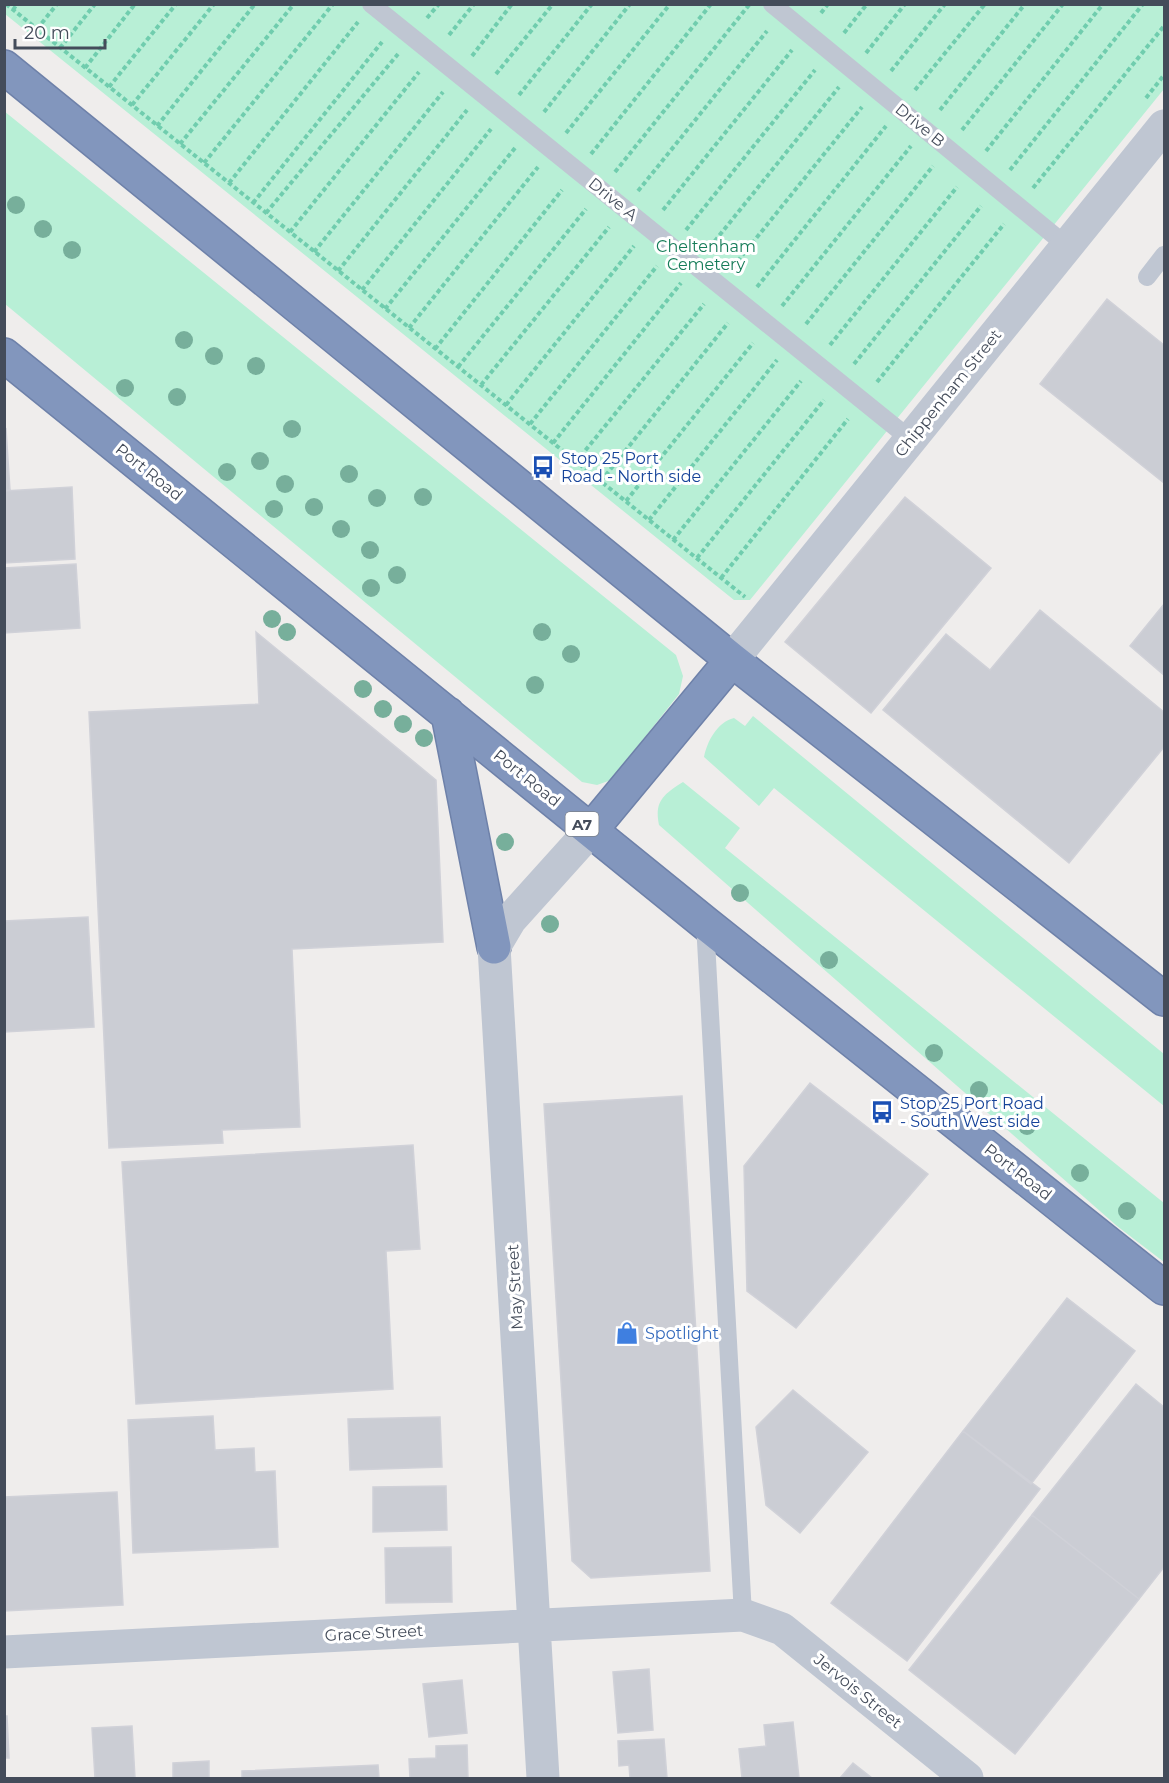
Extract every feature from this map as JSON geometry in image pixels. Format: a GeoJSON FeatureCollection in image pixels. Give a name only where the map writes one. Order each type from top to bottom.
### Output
{"type":"FeatureCollection","features":[{"type":"Feature","properties":{"kind":"highway"},"geometry":{"type":"LineString","coordinates":[[4,66],[732,660],[1164,999]]}},
{"type":"Feature","properties":{"kind":"highway","name":"Port Road"},"geometry":{"type":"LineString","coordinates":[[4,355],[705,923],[1164,1288]]}},
{"type":"Feature","properties":{"kind":"highway"},"geometry":{"type":"LineString","coordinates":[[591,830],[732,660]]}},
{"type":"Feature","properties":{"kind":"highway"},"geometry":{"type":"LineString","coordinates":[[448,714],[494,947]]}},
{"type":"Feature","properties":{"kind":"street","name":"Chippenham Street"},"geometry":{"type":"LineString","coordinates":[[732,660],[1164,126]]}},
{"type":"Feature","properties":{"kind":"street"},"geometry":{"type":"LineString","coordinates":[[494,947],[510,920],[591,830]]}},
{"type":"Feature","properties":{"kind":"street","name":"May Street"},"geometry":{"type":"LineString","coordinates":[[494,947],[543,1779]]}},
{"type":"Feature","properties":{"kind":"street","name":"Grace Street"},"geometry":{"type":"LineString","coordinates":[[4,1652],[743,1615]]}},
{"type":"Feature","properties":{"kind":"street","name":"Jervois Street"},"geometry":{"type":"LineString","coordinates":[[743,1615],[782,1629],[967,1779]]}},
{"type":"Feature","properties":{"kind":"lane","name":"Drive B"},"geometry":{"type":"LineString","coordinates":[[772,4],[1067,246]]}},
{"type":"Feature","properties":{"kind":"lane","name":"Drive A"},"geometry":{"type":"LineString","coordinates":[[372,5],[910,439]]}},
{"type":"Feature","properties":{"kind":"lane"},"geometry":{"type":"LineString","coordinates":[[1147,277],[1164,255]]}},
{"type":"Feature","properties":{"kind":"lane"},"geometry":{"type":"LineString","coordinates":[[705,923],[743,1615]]}},
{"type":"Feature","properties":{"kind":"path"},"geometry":{"type":"LineString","coordinates":[[6,4],[746,597]]}},
{"type":"Feature","properties":{"kind":"path"},"geometry":{"type":"LineString","coordinates":[[13,10],[17,4]]}},
{"type":"Feature","properties":{"kind":"path"},"geometry":{"type":"LineString","coordinates":[[37,29],[57,4]]}},
{"type":"Feature","properties":{"kind":"path"},"geometry":{"type":"LineString","coordinates":[[60,48],[95,4]]}},
{"type":"Feature","properties":{"kind":"path"},"geometry":{"type":"LineString","coordinates":[[85,68],[135,4]]}},
{"type":"Feature","properties":{"kind":"path"},"geometry":{"type":"LineString","coordinates":[[109,87],[176,4]]}},
{"type":"Feature","properties":{"kind":"path"},"geometry":{"type":"LineString","coordinates":[[132,105],[214,4]]}},
{"type":"Feature","properties":{"kind":"path"},"geometry":{"type":"LineString","coordinates":[[157,126],[255,4]]}},
{"type":"Feature","properties":{"kind":"path"},"geometry":{"type":"LineString","coordinates":[[180,144],[294,4]]}},
{"type":"Feature","properties":{"kind":"path"},"geometry":{"type":"LineString","coordinates":[[204,163],[333,4]]}},
{"type":"Feature","properties":{"kind":"path"},"geometry":{"type":"LineString","coordinates":[[266,213],[439,4]]}},
{"type":"Feature","properties":{"kind":"path"},"geometry":{"type":"LineString","coordinates":[[290,232],[474,4]]}},
{"type":"Feature","properties":{"kind":"path"},"geometry":{"type":"LineString","coordinates":[[314,252],[512,4]]}},
{"type":"Feature","properties":{"kind":"path"},"geometry":{"type":"LineString","coordinates":[[338,271],[553,4]]}},
{"type":"Feature","properties":{"kind":"path"},"geometry":{"type":"LineString","coordinates":[[362,290],[592,4]]}},
{"type":"Feature","properties":{"kind":"path"},"geometry":{"type":"LineString","coordinates":[[385,309],[630,4]]}},
{"type":"Feature","properties":{"kind":"path"},"geometry":{"type":"LineString","coordinates":[[506,405],[828,4]]}},
{"type":"Feature","properties":{"kind":"path"},"geometry":{"type":"LineString","coordinates":[[530,424],[867,4]]}},
{"type":"Feature","properties":{"kind":"path"},"geometry":{"type":"LineString","coordinates":[[553,443],[905,4]]}},
{"type":"Feature","properties":{"kind":"path"},"geometry":{"type":"LineString","coordinates":[[576,462],[945,4]]}},
{"type":"Feature","properties":{"kind":"path"},"geometry":{"type":"LineString","coordinates":[[601,481],[985,4]]}},
{"type":"Feature","properties":{"kind":"path"},"geometry":{"type":"LineString","coordinates":[[626,501],[1025,4]]}},
{"type":"Feature","properties":{"kind":"path"},"geometry":{"type":"LineString","coordinates":[[649,520],[1063,4]]}},
{"type":"Feature","properties":{"kind":"path"},"geometry":{"type":"LineString","coordinates":[[673,540],[1104,4]]}},
{"type":"Feature","properties":{"kind":"path"},"geometry":{"type":"LineString","coordinates":[[697,558],[1143,4]]}},
{"type":"Feature","properties":{"kind":"path"},"geometry":{"type":"LineString","coordinates":[[229,183],[372,5]]}},
{"type":"Feature","properties":{"kind":"path"},"geometry":{"type":"LineString","coordinates":[[253,203],[396,24]]}},
{"type":"Feature","properties":{"kind":"path"},"geometry":{"type":"LineString","coordinates":[[1019,206],[1164,26]]}},
{"type":"Feature","properties":{"kind":"green space","name":"Cheltenham Cemetery"},"geometry":{"type":"Polygon","coordinates":[[[4,5],[1164,5],[1164,89],[750,600],[734,600],[5,14],[4,5]]]}},
{"type":"Feature","properties":{"kind":"green space"},"geometry":{"type":"Polygon","coordinates":[[[4,111],[676,655],[683,676],[679,694],[611,780],[597,785],[582,782],[5,304],[4,111]]]}},
{"type":"Feature","properties":{"kind":"green space"},"geometry":{"type":"Polygon","coordinates":[[[753,716],[1164,1054],[1164,1106],[774,788],[759,806],[704,757],[710,739],[718,728],[734,718],[745,726],[753,716]]]}},
{"type":"Feature","properties":{"kind":"green space"},"geometry":{"type":"Polygon","coordinates":[[[683,782],[740,828],[725,848],[1164,1203],[1164,1262],[1117,1226],[659,825],[659,804],[671,790],[683,782]]]}},
{"type":"Feature","properties":{"kind":"building"},"geometry":{"type":"Polygon","coordinates":[[[1107,299],[1164,345],[1164,483],[1040,384],[1107,299]]]}},
{"type":"Feature","properties":{"kind":"building"},"geometry":{"type":"Polygon","coordinates":[[[6,429],[10,490],[4,491],[4,430],[6,429]]]}},
{"type":"Feature","properties":{"kind":"building"},"geometry":{"type":"Polygon","coordinates":[[[72,487],[75,559],[4,563],[4,491],[72,487]]]}},
{"type":"Feature","properties":{"kind":"building"},"geometry":{"type":"Polygon","coordinates":[[[905,497],[991,568],[871,713],[785,642],[905,497]]]}},
{"type":"Feature","properties":{"kind":"building"},"geometry":{"type":"Polygon","coordinates":[[[76,564],[80,628],[4,633],[4,568],[76,564]]]}},
{"type":"Feature","properties":{"kind":"building"},"geometry":{"type":"Polygon","coordinates":[[[1164,604],[1164,675],[1130,646],[1164,604]]]}},
{"type":"Feature","properties":{"kind":"building"},"geometry":{"type":"Polygon","coordinates":[[[1040,610],[1164,712],[1164,747],[1069,863],[883,710],[946,634],[990,670],[1040,610]]]}},
{"type":"Feature","properties":{"kind":"building"},"geometry":{"type":"Polygon","coordinates":[[[256,632],[436,780],[443,942],[292,949],[300,1127],[222,1130],[223,1143],[109,1148],[89,712],[259,704],[256,632]]]}},
{"type":"Feature","properties":{"kind":"building"},"geometry":{"type":"Polygon","coordinates":[[[88,917],[94,1027],[4,1032],[4,921],[88,917]]]}},
{"type":"Feature","properties":{"kind":"building"},"geometry":{"type":"Polygon","coordinates":[[[810,1083],[928,1174],[796,1328],[747,1291],[744,1166],[810,1083]]]}},
{"type":"Feature","properties":{"kind":"building","name":"Spotlight"},"geometry":{"type":"Polygon","coordinates":[[[682,1096],[710,1571],[591,1578],[572,1561],[544,1104],[682,1096]]]}},
{"type":"Feature","properties":{"kind":"building"},"geometry":{"type":"Polygon","coordinates":[[[413,1145],[420,1249],[386,1251],[393,1389],[136,1404],[122,1162],[413,1145]]]}},
{"type":"Feature","properties":{"kind":"building"},"geometry":{"type":"Polygon","coordinates":[[[1067,1298],[1135,1351],[1031,1484],[963,1431],[1067,1298]]]}},
{"type":"Feature","properties":{"kind":"building"},"geometry":{"type":"Polygon","coordinates":[[[1136,1384],[1164,1407],[1164,1567],[1139,1599],[1032,1515],[1136,1384]]]}},
{"type":"Feature","properties":{"kind":"building"},"geometry":{"type":"Polygon","coordinates":[[[793,1390],[868,1452],[800,1533],[766,1505],[756,1427],[793,1390]]]}},
{"type":"Feature","properties":{"kind":"building"},"geometry":{"type":"Polygon","coordinates":[[[213,1416],[215,1450],[254,1448],[255,1472],[275,1471],[278,1547],[133,1553],[128,1420],[213,1416]]]}},
{"type":"Feature","properties":{"kind":"building"},"geometry":{"type":"Polygon","coordinates":[[[440,1417],[442,1467],[350,1470],[348,1419],[440,1417]]]}},
{"type":"Feature","properties":{"kind":"building"},"geometry":{"type":"Polygon","coordinates":[[[963,1431],[1040,1489],[907,1661],[831,1603],[963,1431]]]}},
{"type":"Feature","properties":{"kind":"building"},"geometry":{"type":"Polygon","coordinates":[[[446,1486],[447,1530],[373,1532],[373,1487],[446,1486]]]}},
{"type":"Feature","properties":{"kind":"building"},"geometry":{"type":"Polygon","coordinates":[[[117,1492],[123,1605],[4,1611],[4,1497],[117,1492]]]}},
{"type":"Feature","properties":{"kind":"building"},"geometry":{"type":"Polygon","coordinates":[[[1032,1515],[1139,1599],[1015,1754],[909,1670],[1032,1515]]]}},
{"type":"Feature","properties":{"kind":"building"},"geometry":{"type":"Polygon","coordinates":[[[451,1547],[452,1602],[386,1603],[385,1548],[451,1547]]]}},
{"type":"Feature","properties":{"kind":"building"},"geometry":{"type":"Polygon","coordinates":[[[649,1669],[653,1730],[618,1733],[613,1672],[649,1669]]]}},
{"type":"Feature","properties":{"kind":"building"},"geometry":{"type":"Polygon","coordinates":[[[462,1680],[467,1733],[429,1737],[423,1684],[462,1680]]]}},
{"type":"Feature","properties":{"kind":"building"},"geometry":{"type":"Polygon","coordinates":[[[4,1716],[7,1716],[9,1758],[4,1758],[4,1716]]]}},
{"type":"Feature","properties":{"kind":"building"},"geometry":{"type":"Polygon","coordinates":[[[793,1722],[799,1778],[742,1778],[739,1749],[766,1746],[764,1725],[793,1722]]]}},
{"type":"Feature","properties":{"kind":"building"},"geometry":{"type":"Polygon","coordinates":[[[132,1726],[135,1778],[95,1778],[92,1728],[132,1726]]]}},
{"type":"Feature","properties":{"kind":"building"},"geometry":{"type":"Polygon","coordinates":[[[664,1739],[667,1778],[630,1778],[629,1765],[619,1766],[618,1741],[664,1739]]]}},
{"type":"Feature","properties":{"kind":"building"},"geometry":{"type":"Polygon","coordinates":[[[467,1745],[468,1778],[410,1778],[409,1759],[436,1758],[436,1746],[467,1745]]]}},
{"type":"Feature","properties":{"kind":"building"},"geometry":{"type":"Polygon","coordinates":[[[209,1761],[209,1778],[173,1778],[173,1763],[209,1761]]]}},
{"type":"Feature","properties":{"kind":"building"},"geometry":{"type":"Polygon","coordinates":[[[853,1763],[872,1778],[840,1778],[853,1763]]]}},
{"type":"Feature","properties":{"kind":"building"},"geometry":{"type":"Polygon","coordinates":[[[378,1765],[379,1778],[242,1778],[242,1771],[378,1765]]]}},
{"type":"Feature","properties":{"kind":"place","name":"Stop 25 Port Road - North side"},"geometry":{"type":"Point","coordinates":[543,467]}},
{"type":"Feature","properties":{"kind":"place","name":"Stop 25 Port Road - South West side"},"geometry":{"type":"Point","coordinates":[882,1112]}},
{"type":"Feature","properties":{"kind":"place","name":"Spotlight"},"geometry":{"type":"Point","coordinates":[627,1333]}}]}
